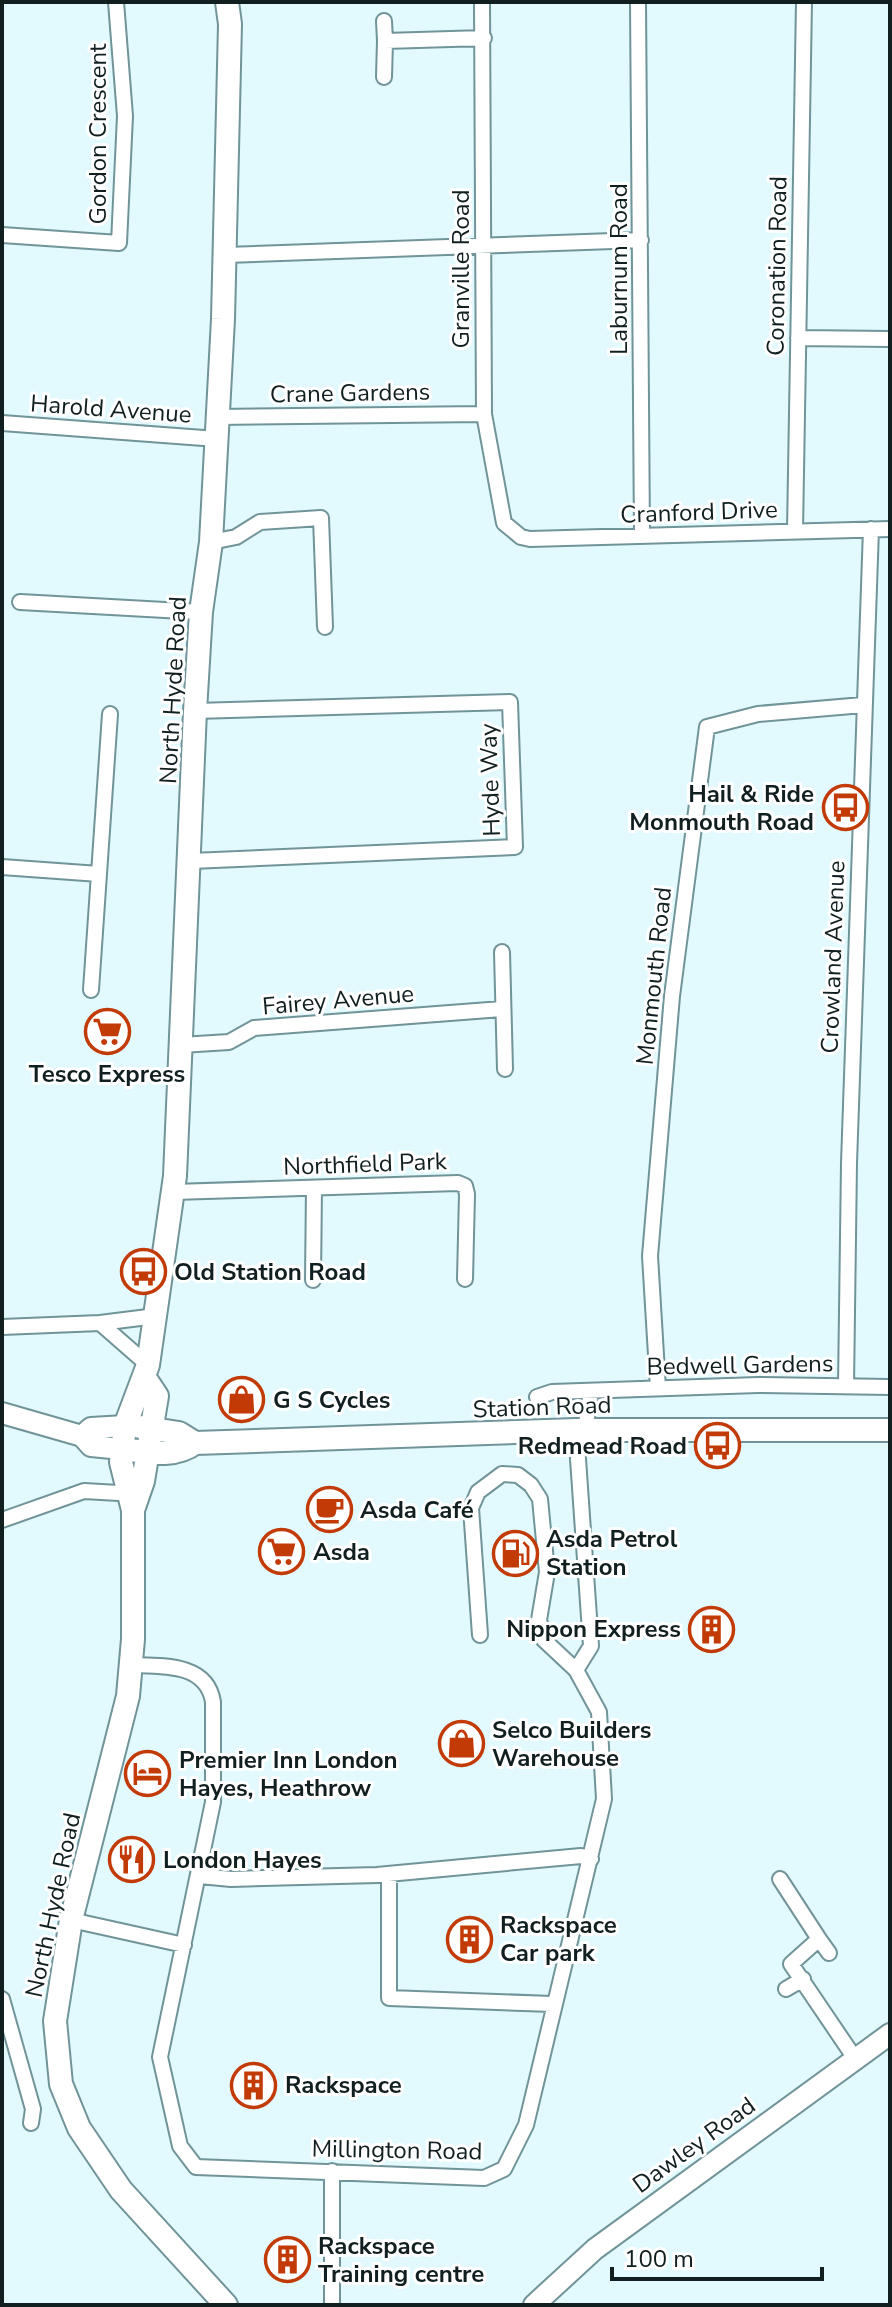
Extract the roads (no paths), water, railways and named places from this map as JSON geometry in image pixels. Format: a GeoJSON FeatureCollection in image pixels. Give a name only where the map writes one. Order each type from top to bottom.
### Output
{"type":"FeatureCollection","features":[{"type":"Feature","properties":{"kind":"main road","name":"North Hyde Road"},"geometry":{"type":"LineString","coordinates":[[133,1499],[121,1467],[124,1438],[137,1389],[146,1372],[173,1192],[191,861],[195,711],[201,612],[211,542],[225,255],[227,2]]}},
{"type":"Feature","properties":{"kind":"main road","name":"North Hyde Road"},"geometry":{"type":"LineString","coordinates":[[146,1372],[157,1392],[149,1452],[133,1499],[128,1696],[71,1920],[55,2021],[57,2060],[67,2102],[79,2128],[121,2190],[226,2305]]}},
{"type":"Feature","properties":{"kind":"main road","name":"Station Road"},"geometry":{"type":"LineString","coordinates":[[124,1438],[153,1427],[182,1434],[195,1443]]}},
{"type":"Feature","properties":{"kind":"main road","name":"Station Road"},"geometry":{"type":"LineString","coordinates":[[124,1438],[149,1452],[184,1451],[195,1443],[580,1430],[889,1433]]}},
{"type":"Feature","properties":{"kind":"street","name":"Gordon Crescent"},"geometry":{"type":"LineString","coordinates":[[2,235],[119,243],[125,116],[116,2]]}},
{"type":"Feature","properties":{"kind":"street","name":"Granville Road"},"geometry":{"type":"LineString","coordinates":[[482,2],[484,414],[504,523],[512,530]]}},
{"type":"Feature","properties":{"kind":"street","name":"Laburnum Road"},"geometry":{"type":"LineString","coordinates":[[638,2],[642,536]]}},
{"type":"Feature","properties":{"kind":"street","name":"Coronation Road"},"geometry":{"type":"LineString","coordinates":[[795,531],[804,2]]}},
{"type":"Feature","properties":{"kind":"street"},"geometry":{"type":"LineString","coordinates":[[384,21],[384,77]]}},
{"type":"Feature","properties":{"kind":"street"},"geometry":{"type":"LineString","coordinates":[[385,41],[484,38]]}},
{"type":"Feature","properties":{"kind":"street"},"geometry":{"type":"LineString","coordinates":[[225,255],[641,240]]}},
{"type":"Feature","properties":{"kind":"street"},"geometry":{"type":"LineString","coordinates":[[798,338],[890,339]]}},
{"type":"Feature","properties":{"kind":"street","name":"Crane Gardens"},"geometry":{"type":"LineString","coordinates":[[217,428],[484,414]]}},
{"type":"Feature","properties":{"kind":"street","name":"Harold Avenue"},"geometry":{"type":"LineString","coordinates":[[2,423],[217,428]]}},
{"type":"Feature","properties":{"kind":"street"},"geometry":{"type":"LineString","coordinates":[[211,542],[236,537],[260,522],[321,518],[325,627]]}},
{"type":"Feature","properties":{"kind":"street","name":"Crowland Avenue"},"geometry":{"type":"LineString","coordinates":[[846,1386],[849,1163],[871,529]]}},
{"type":"Feature","properties":{"kind":"street","name":"Cranford Drive"},"geometry":{"type":"LineString","coordinates":[[512,530],[530,539],[890,529]]}},
{"type":"Feature","properties":{"kind":"street"},"geometry":{"type":"LineString","coordinates":[[20,602],[201,612]]}},
{"type":"Feature","properties":{"kind":"street","name":"Hyde Way"},"geometry":{"type":"LineString","coordinates":[[191,861],[515,847],[510,702],[195,711]]}},
{"type":"Feature","properties":{"kind":"street","name":"Monmouth Road"},"geometry":{"type":"LineString","coordinates":[[658,1388],[650,1256],[672,996],[707,727],[758,714],[863,705]]}},
{"type":"Feature","properties":{"kind":"street"},"geometry":{"type":"LineString","coordinates":[[91,990],[110,714]]}},
{"type":"Feature","properties":{"kind":"street"},"geometry":{"type":"LineString","coordinates":[[2,867],[99,874]]}},
{"type":"Feature","properties":{"kind":"street"},"geometry":{"type":"LineString","coordinates":[[502,952],[505,1069]]}},
{"type":"Feature","properties":{"kind":"street","name":"Fairey Avenue"},"geometry":{"type":"LineString","coordinates":[[181,1045],[229,1042],[254,1028],[502,1009]]}},
{"type":"Feature","properties":{"kind":"street","name":"Northfield Park"},"geometry":{"type":"LineString","coordinates":[[173,1192],[458,1183],[465,1186],[465,1279]]}},
{"type":"Feature","properties":{"kind":"street"},"geometry":{"type":"LineString","coordinates":[[313,1280],[314,1188]]}},
{"type":"Feature","properties":{"kind":"street"},"geometry":{"type":"LineString","coordinates":[[2,1327],[100,1323],[156,1316]]}},
{"type":"Feature","properties":{"kind":"street"},"geometry":{"type":"LineString","coordinates":[[100,1323],[146,1372]]}},
{"type":"Feature","properties":{"kind":"street","name":"Bedwell Gardens"},"geometry":{"type":"LineString","coordinates":[[537,1397],[552,1392],[658,1388],[890,1387]]}},
{"type":"Feature","properties":{"kind":"street"},"geometry":{"type":"LineString","coordinates":[[576,1670],[591,1646],[580,1430],[591,1391]]}},
{"type":"Feature","properties":{"kind":"street","name":"Station Road"},"geometry":{"type":"LineString","coordinates":[[2,1413],[82,1436],[91,1428],[124,1438]]}},
{"type":"Feature","properties":{"kind":"street","name":"Millington Road"},"geometry":{"type":"LineString","coordinates":[[131,1665],[186,1669],[200,1675],[212,1694],[214,1791],[200,1876],[160,2057],[180,2146],[196,2167],[484,2178],[504,2169],[526,2125],[552,2004],[604,1799],[599,1712],[576,1670],[544,1640],[539,1620],[547,1572],[540,1499],[531,1485],[518,1475],[502,1474],[490,1480],[478,1492],[471,1508],[480,1635]]}},
{"type":"Feature","properties":{"kind":"street"},"geometry":{"type":"LineString","coordinates":[[2,1520],[84,1491],[133,1499]]}},
{"type":"Feature","properties":{"kind":"street"},"geometry":{"type":"LineString","coordinates":[[200,1876],[231,1879],[389,1874],[581,1856],[591,1859]]}},
{"type":"Feature","properties":{"kind":"street"},"geometry":{"type":"LineString","coordinates":[[389,1874],[389,1998],[552,2004]]}},
{"type":"Feature","properties":{"kind":"street"},"geometry":{"type":"LineString","coordinates":[[780,1879],[829,1953]]}},
{"type":"Feature","properties":{"kind":"street"},"geometry":{"type":"LineString","coordinates":[[71,1920],[184,1945]]}},
{"type":"Feature","properties":{"kind":"street"},"geometry":{"type":"LineString","coordinates":[[819,1939],[791,1964],[856,2060]]}},
{"type":"Feature","properties":{"kind":"street"},"geometry":{"type":"LineString","coordinates":[[786,1989],[803,1979]]}},
{"type":"Feature","properties":{"kind":"street"},"geometry":{"type":"LineString","coordinates":[[2,1999],[36,2113]]}},
{"type":"Feature","properties":{"kind":"street","name":"Dawley Road"},"geometry":{"type":"LineString","coordinates":[[534,2305],[595,2249],[890,2034]]}},
{"type":"Feature","properties":{"kind":"street"},"geometry":{"type":"LineString","coordinates":[[332,2171],[332,2305]]}},
{"type":"Feature","properties":{"kind":"place","name":"Hail & Ride Monmouth Road"},"geometry":{"type":"Point","coordinates":[845,808]}},
{"type":"Feature","properties":{"kind":"place","name":"Tesco Express"},"geometry":{"type":"Point","coordinates":[107,1032]}},
{"type":"Feature","properties":{"kind":"place","name":"Old Station Road"},"geometry":{"type":"Point","coordinates":[143,1272]}},
{"type":"Feature","properties":{"kind":"place","name":"G S Cycles"},"geometry":{"type":"Point","coordinates":[242,1400]}},
{"type":"Feature","properties":{"kind":"place","name":"Redmead Road"},"geometry":{"type":"Point","coordinates":[718,1446]}},
{"type":"Feature","properties":{"kind":"place","name":"Asda Café"},"geometry":{"type":"Point","coordinates":[329,1510]}},
{"type":"Feature","properties":{"kind":"place","name":"Asda"},"geometry":{"type":"Point","coordinates":[282,1552]}},
{"type":"Feature","properties":{"kind":"place","name":"Asda Petrol Station"},"geometry":{"type":"Point","coordinates":[515,1553]}},
{"type":"Feature","properties":{"kind":"place","name":"Nippon Express"},"geometry":{"type":"Point","coordinates":[712,1629]}},
{"type":"Feature","properties":{"kind":"place","name":"Selco Builders Warehouse"},"geometry":{"type":"Point","coordinates":[461,1744]}},
{"type":"Feature","properties":{"kind":"place","name":"Premier Inn London Hayes, Heathrow"},"geometry":{"type":"Point","coordinates":[148,1774]}},
{"type":"Feature","properties":{"kind":"place","name":"London Hayes"},"geometry":{"type":"Point","coordinates":[132,1860]}},
{"type":"Feature","properties":{"kind":"place","name":"Rackspace Car park"},"geometry":{"type":"Point","coordinates":[469,1939]}},
{"type":"Feature","properties":{"kind":"place","name":"Rackspace"},"geometry":{"type":"Point","coordinates":[254,2085]}},
{"type":"Feature","properties":{"kind":"place","name":"Rackspace Training centre"},"geometry":{"type":"Point","coordinates":[287,2260]}}]}
